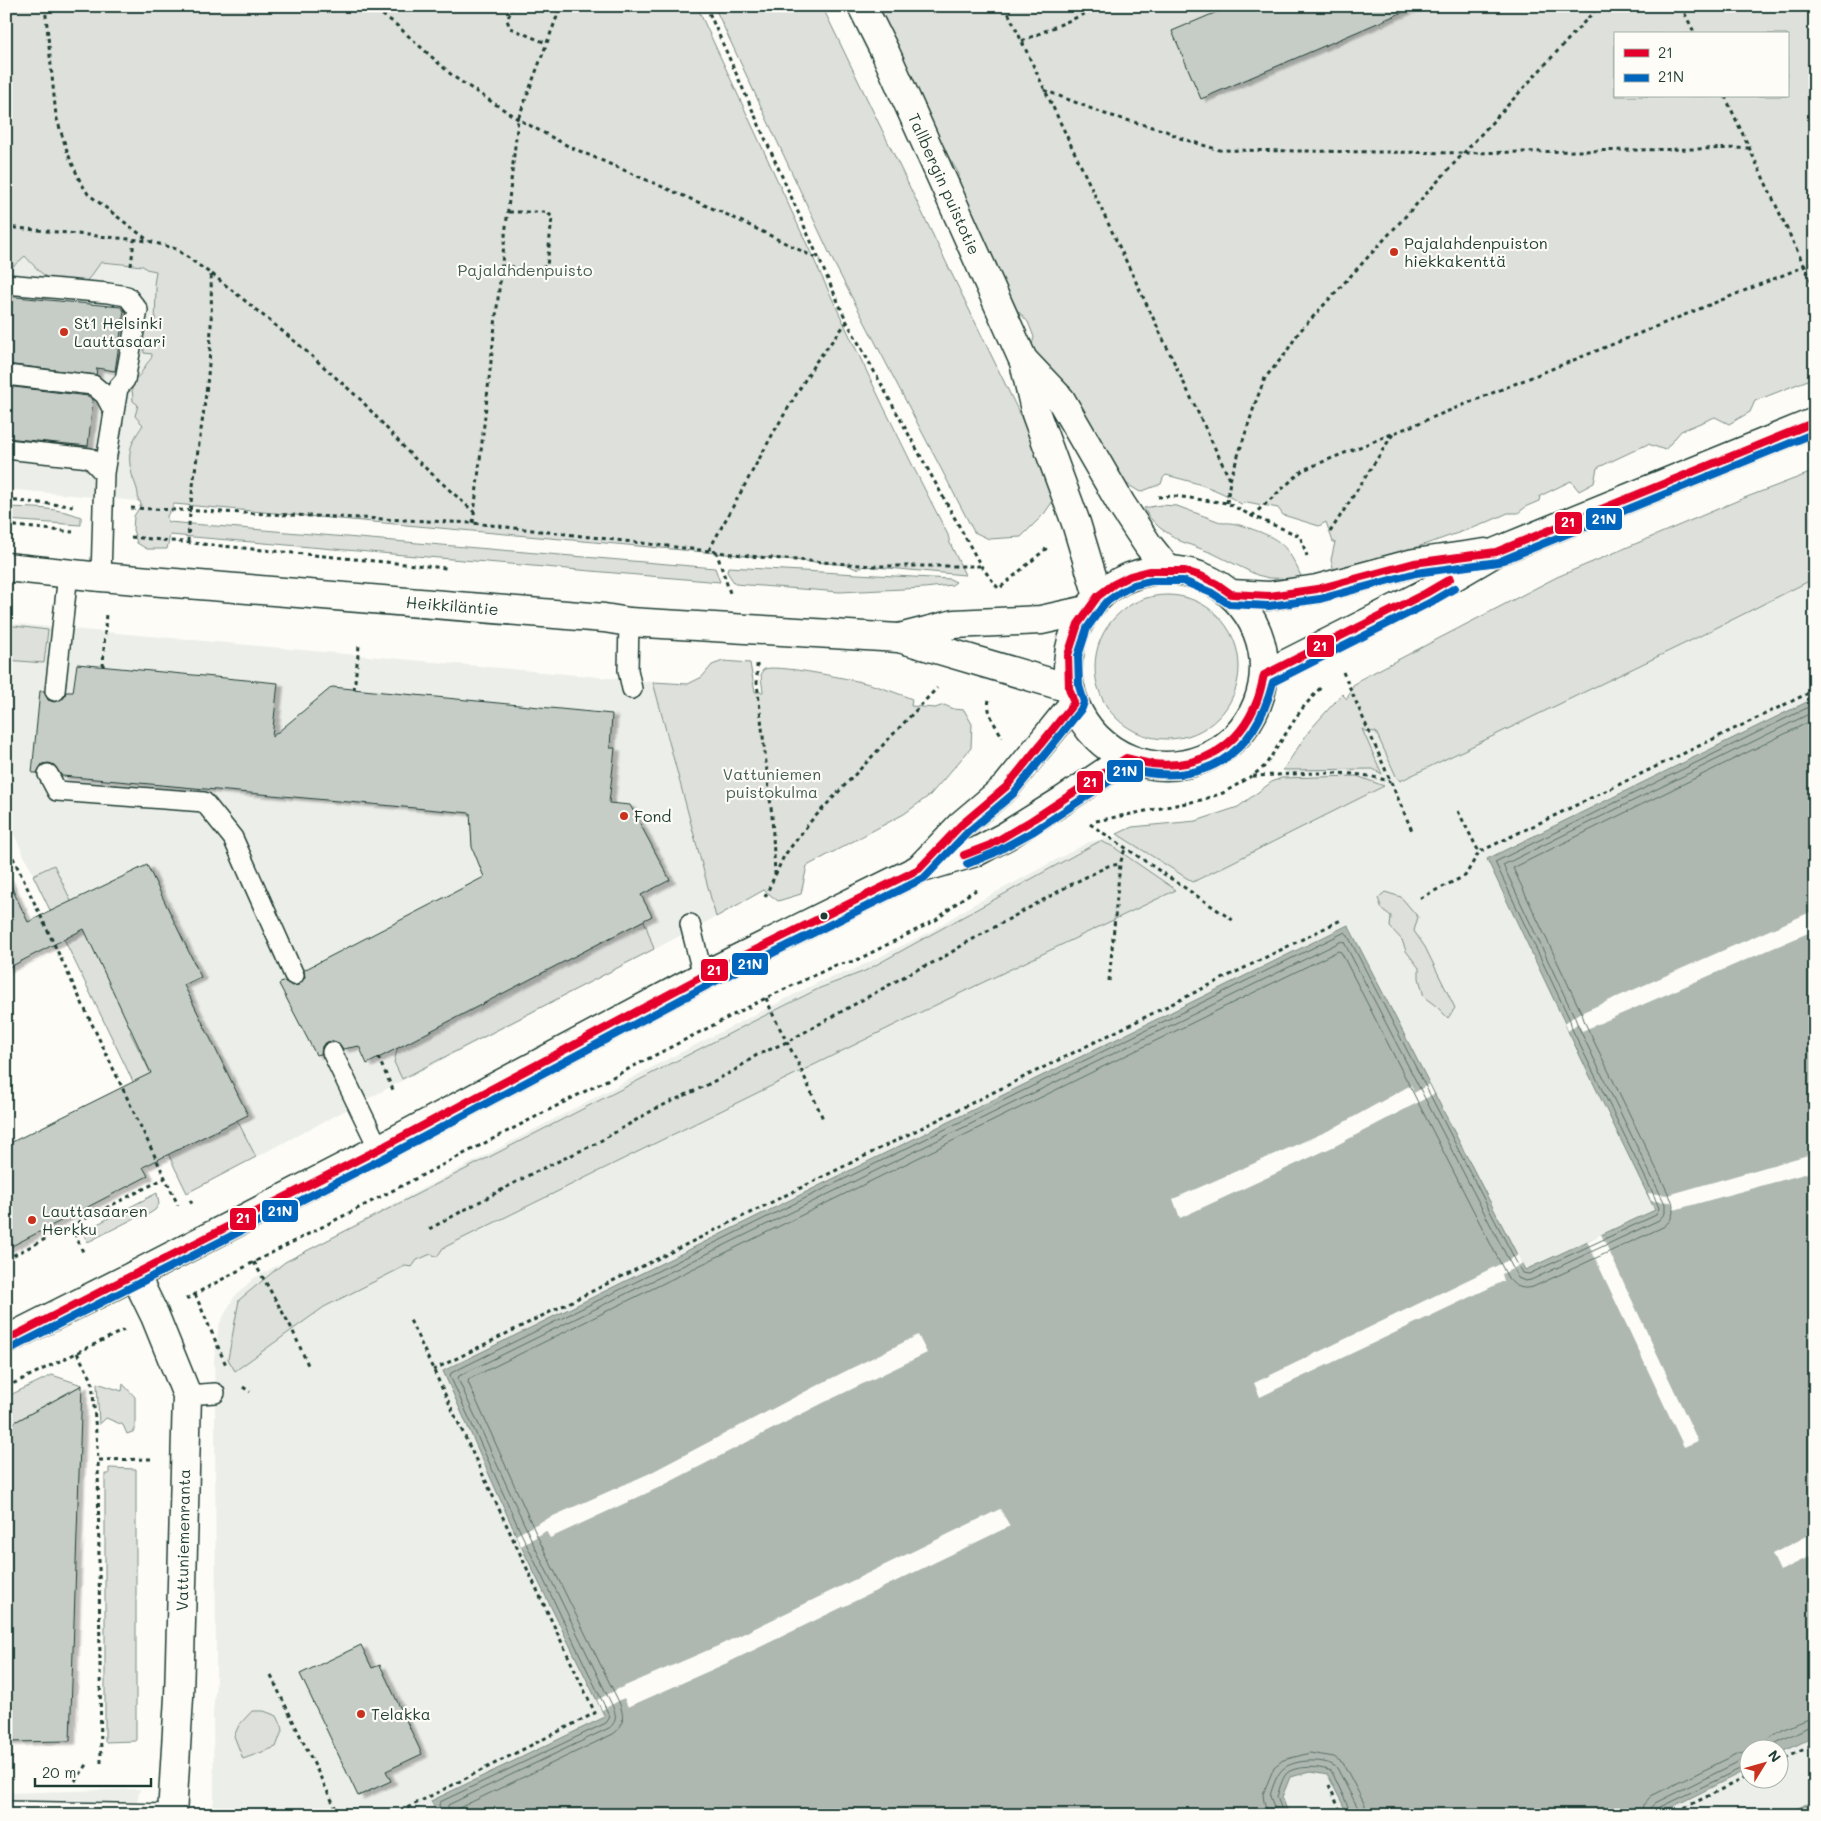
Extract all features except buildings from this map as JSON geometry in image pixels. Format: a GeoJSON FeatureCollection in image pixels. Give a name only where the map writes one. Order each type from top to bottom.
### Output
{"type":"FeatureCollection","features":[{"type":"Feature","properties":{"kind":"street","name":"Tallbergin puistotie"},"geometry":{"type":"LineString","coordinates":[[862,6],[886,54],[1024,362],[1036,414],[1076,523],[1092,603]]}},
{"type":"Feature","properties":{"kind":"street","name":"Tallbergin puistotie"},"geometry":{"type":"LineString","coordinates":[[1024,362],[1061,400],[1121,504],[1148,545],[1168,570]]}},
{"type":"Feature","properties":{"kind":"street"},"geometry":{"type":"LineString","coordinates":[[1264,675],[1426,593],[1496,552],[1815,422]]}},
{"type":"Feature","properties":{"kind":"street"},"geometry":{"type":"LineString","coordinates":[[1231,594],[1269,596],[1317,589],[1414,563],[1496,552]]}},
{"type":"Feature","properties":{"kind":"street","name":"Heikkiläntie"},"geometry":{"type":"LineString","coordinates":[[6,567],[104,578],[604,618],[629,622],[899,638],[1072,696]]}},
{"type":"Feature","properties":{"kind":"street"},"geometry":{"type":"LineString","coordinates":[[1149,571],[1185,571],[1217,584],[1231,594],[1243,607],[1257,631],[1264,657],[1264,675],[1262,691],[1257,706],[1249,720],[1229,744],[1202,760],[1171,766],[1155,766],[1126,758],[1112,750],[1089,730],[1080,717],[1072,696],[1068,655],[1078,624],[1092,603],[1114,584],[1130,576],[1149,571]]}},
{"type":"Feature","properties":{"kind":"street","name":"Heikkiläntie"},"geometry":{"type":"LineString","coordinates":[[899,638],[954,624],[1041,620],[1092,603]]}},
{"type":"Feature","properties":{"kind":"street"},"geometry":{"type":"LineString","coordinates":[[919,869],[960,825],[1006,786],[1072,696]]}},
{"type":"Feature","properties":{"kind":"street"},"geometry":{"type":"LineString","coordinates":[[6,1340],[135,1276],[379,1149],[704,976],[919,869],[976,852],[1062,802],[1126,758]]}},
{"type":"Feature","properties":{"kind":"street","name":"Vattuniemenranta"},"geometry":{"type":"LineString","coordinates":[[135,1276],[155,1316],[187,1395],[179,1697],[172,1814]]}},
{"type":"Feature","properties":{"kind":"lane"},"geometry":{"type":"LineString","coordinates":[[6,284],[127,296],[138,310],[125,380],[118,388],[113,410],[104,473],[104,578]]}},
{"type":"Feature","properties":{"kind":"lane"},"geometry":{"type":"LineString","coordinates":[[6,375],[93,385],[104,395],[113,410]]}},
{"type":"Feature","properties":{"kind":"lane"},"geometry":{"type":"LineString","coordinates":[[6,449],[90,458],[104,473]]}},
{"type":"Feature","properties":{"kind":"lane"},"geometry":{"type":"LineString","coordinates":[[55,691],[68,574]]}},
{"type":"Feature","properties":{"kind":"lane"},"geometry":{"type":"LineString","coordinates":[[629,622],[628,670],[632,689]]}},
{"type":"Feature","properties":{"kind":"lane"},"geometry":{"type":"LineString","coordinates":[[48,774],[57,791],[204,802],[233,838],[294,975]]}},
{"type":"Feature","properties":{"kind":"lane"},"geometry":{"type":"LineString","coordinates":[[690,924],[704,976]]}},
{"type":"Feature","properties":{"kind":"lane"},"geometry":{"type":"LineString","coordinates":[[332,1052],[379,1149]]}},
{"type":"Feature","properties":{"kind":"lane"},"geometry":{"type":"LineString","coordinates":[[187,1395],[215,1393]]}},
{"type":"Feature","properties":{"kind":"lane"},"geometry":{"type":"LineString","coordinates":[[6,1812],[83,1811],[172,1814]]}},
{"type":"Feature","properties":{"kind":"path"},"geometry":{"type":"LineString","coordinates":[[45,6],[56,116],[68,154],[80,182],[88,194],[149,241]]}},
{"type":"Feature","properties":{"kind":"path"},"geometry":{"type":"LineString","coordinates":[[369,6],[394,22],[454,77],[518,119],[568,146],[730,216],[821,260]]}},
{"type":"Feature","properties":{"kind":"path"},"geometry":{"type":"LineString","coordinates":[[513,6],[507,20],[510,28],[546,43]]}},
{"type":"Feature","properties":{"kind":"path"},"geometry":{"type":"LineString","coordinates":[[473,523],[518,119],[561,6]]}},
{"type":"Feature","properties":{"kind":"path"},"geometry":{"type":"LineString","coordinates":[[706,6],[821,260],[847,322],[981,566],[998,589]]}},
{"type":"Feature","properties":{"kind":"path"},"geometry":{"type":"LineString","coordinates":[[1005,6],[1230,480]]}},
{"type":"Feature","properties":{"kind":"path"},"geometry":{"type":"LineString","coordinates":[[1022,41],[1103,6]]}},
{"type":"Feature","properties":{"kind":"path"},"geometry":{"type":"LineString","coordinates":[[1227,503],[1230,480],[1266,378],[1299,332],[1599,6]]}},
{"type":"Feature","properties":{"kind":"path"},"geometry":{"type":"LineString","coordinates":[[1682,6],[1694,32]]}},
{"type":"Feature","properties":{"kind":"path"},"geometry":{"type":"LineString","coordinates":[[1044,90],[1105,114],[1166,131],[1180,138],[1219,150],[1465,153],[1750,148]]}},
{"type":"Feature","properties":{"kind":"path"},"geometry":{"type":"LineString","coordinates":[[1726,98],[1815,289]]}},
{"type":"Feature","properties":{"kind":"path"},"geometry":{"type":"LineString","coordinates":[[502,266],[537,269],[547,266],[552,217],[547,212],[508,212]]}},
{"type":"Feature","properties":{"kind":"path"},"geometry":{"type":"LineString","coordinates":[[6,227],[149,241],[176,249],[211,274],[297,343],[361,400],[410,454],[474,513]]}},
{"type":"Feature","properties":{"kind":"path"},"geometry":{"type":"LineString","coordinates":[[1252,516],[1303,470],[1815,262]]}},
{"type":"Feature","properties":{"kind":"path"},"geometry":{"type":"LineString","coordinates":[[188,542],[189,510],[206,392],[212,324],[211,274]]}},
{"type":"Feature","properties":{"kind":"path"},"geometry":{"type":"LineString","coordinates":[[709,550],[775,430],[815,363],[847,322]]}},
{"type":"Feature","properties":{"kind":"path"},"geometry":{"type":"LineString","coordinates":[[1330,532],[1394,433]]}},
{"type":"Feature","properties":{"kind":"path"},"geometry":{"type":"LineString","coordinates":[[1156,497],[1174,496],[1227,503],[1252,516],[1300,536]]}},
{"type":"Feature","properties":{"kind":"path"},"geometry":{"type":"LineString","coordinates":[[6,500],[80,506]]}},
{"type":"Feature","properties":{"kind":"path"},"geometry":{"type":"LineString","coordinates":[[138,508],[473,523],[759,557],[874,566],[981,566]]}},
{"type":"Feature","properties":{"kind":"path"},"geometry":{"type":"LineString","coordinates":[[990,591],[998,589],[1076,523]]}},
{"type":"Feature","properties":{"kind":"path"},"geometry":{"type":"LineString","coordinates":[[6,525],[454,569]]}},
{"type":"Feature","properties":{"kind":"path"},"geometry":{"type":"LineString","coordinates":[[716,551],[731,596]]}},
{"type":"Feature","properties":{"kind":"path"},"geometry":{"type":"LineString","coordinates":[[103,667],[106,624],[104,578]]}},
{"type":"Feature","properties":{"kind":"path"},"geometry":{"type":"LineString","coordinates":[[354,690],[359,646]]}},
{"type":"Feature","properties":{"kind":"path"},"geometry":{"type":"LineString","coordinates":[[757,656],[757,683],[772,816],[775,875]]}},
{"type":"Feature","properties":{"kind":"path"},"geometry":{"type":"LineString","coordinates":[[1341,667],[1413,833]]}},
{"type":"Feature","properties":{"kind":"path"},"geometry":{"type":"LineString","coordinates":[[765,897],[784,856],[810,822],[937,688]]}},
{"type":"Feature","properties":{"kind":"path"},"geometry":{"type":"LineString","coordinates":[[1420,898],[1465,876],[1478,852],[1815,690]]}},
{"type":"Feature","properties":{"kind":"path"},"geometry":{"type":"LineString","coordinates":[[990,696],[987,706],[998,730],[1008,741]]}},
{"type":"Feature","properties":{"kind":"path"},"geometry":{"type":"LineString","coordinates":[[1252,776],[1353,773],[1376,776],[1390,782]]}},
{"type":"Feature","properties":{"kind":"path"},"geometry":{"type":"LineString","coordinates":[[1458,811],[1478,852]]}},
{"type":"Feature","properties":{"kind":"path"},"geometry":{"type":"LineString","coordinates":[[1088,823],[1234,921]]}},
{"type":"Feature","properties":{"kind":"path"},"geometry":{"type":"LineString","coordinates":[[6,843],[178,1205]]}},
{"type":"Feature","properties":{"kind":"path"},"geometry":{"type":"LineString","coordinates":[[1109,981],[1120,864],[1125,849]]}},
{"type":"Feature","properties":{"kind":"path"},"geometry":{"type":"LineString","coordinates":[[429,1229],[531,1174],[595,1144],[655,1108],[713,1082],[757,1055],[787,1042],[860,1001],[940,960],[966,943],[1070,885],[1108,866],[1120,864]]}},
{"type":"Feature","properties":{"kind":"path"},"geometry":{"type":"LineString","coordinates":[[433,1370],[1341,920]]}},
{"type":"Feature","properties":{"kind":"path"},"geometry":{"type":"LineString","coordinates":[[766,998],[824,1121]]}},
{"type":"Feature","properties":{"kind":"path"},"geometry":{"type":"LineString","coordinates":[[378,1058],[394,1092]]}},
{"type":"Feature","properties":{"kind":"path"},"geometry":{"type":"LineString","coordinates":[[6,1259],[165,1178]]}},
{"type":"Feature","properties":{"kind":"path"},"geometry":{"type":"LineString","coordinates":[[71,1226],[84,1254]]}},
{"type":"Feature","properties":{"kind":"path"},"geometry":{"type":"LineString","coordinates":[[254,1262],[291,1327],[308,1364]]}},
{"type":"Feature","properties":{"kind":"path"},"geometry":{"type":"LineString","coordinates":[[195,1294],[227,1367]]}},
{"type":"Feature","properties":{"kind":"path"},"geometry":{"type":"LineString","coordinates":[[393,1815],[595,1713],[410,1320]]}},
{"type":"Feature","properties":{"kind":"path"},"geometry":{"type":"LineString","coordinates":[[6,1387],[116,1334]]}},
{"type":"Feature","properties":{"kind":"path"},"geometry":{"type":"LineString","coordinates":[[77,1353],[92,1380],[98,1460],[100,1763]]}},
{"type":"Feature","properties":{"kind":"path"},"geometry":{"type":"LineString","coordinates":[[237,1382],[250,1392]]}},
{"type":"Feature","properties":{"kind":"path"},"geometry":{"type":"LineString","coordinates":[[98,1460],[184,1458]]}},
{"type":"Feature","properties":{"kind":"path"},"geometry":{"type":"LineString","coordinates":[[271,1676],[339,1815]]}},
{"type":"Feature","properties":{"kind":"path"},"geometry":{"type":"LineString","coordinates":[[1788,1757],[1815,1744]]}},
{"type":"Feature","properties":{"kind":"path"},"geometry":{"type":"LineString","coordinates":[[77,1779],[89,1762]]}},
{"type":"Feature","properties":{"kind":"path"},"geometry":{"type":"LineString","coordinates":[[1670,1815],[1738,1781]]}},
{"type":"Feature","properties":{"kind":"path"},"geometry":{"type":"LineString","coordinates":[[1329,1785],[1342,1814],[1346,1810]]}},
{"type":"Feature","properties":{"kind":"shaded area"},"geometry":{"type":"Polygon","coordinates":[[[6,254],[159,268],[138,501],[6,489],[6,254]]]}},
{"type":"Feature","properties":{"kind":"shaded area"},"geometry":{"type":"Polygon","coordinates":[[[1815,490],[1815,698],[1487,859],[1655,1210],[1525,1270],[1348,925],[443,1371],[521,1546],[605,1717],[431,1801],[438,1815],[211,1815],[214,1799],[213,1714],[216,1681],[214,1360],[219,1325],[234,1297],[254,1278],[660,1063],[819,982],[853,970],[930,932],[969,907],[1089,842],[1219,818],[1269,792],[1320,726],[1815,490]]]}},
{"type":"Feature","properties":{"kind":"shaded area"},"geometry":{"type":"Polygon","coordinates":[[[6,623],[653,682],[716,917],[187,1193],[6,818],[6,623]]]}},
{"type":"Feature","properties":{"kind":"shaded area"},"geometry":{"type":"Polygon","coordinates":[[[1815,1736],[1815,1800],[1784,1815],[1656,1815],[1738,1774],[1738,1788],[1788,1788],[1788,1750],[1815,1736]]]}},
{"type":"Feature","properties":{"kind":"shaded area"},"geometry":{"type":"Polygon","coordinates":[[[1310,1772],[1328,1775],[1348,1815],[1289,1815],[1282,1797],[1290,1777],[1310,1772]]]}},
{"type":"Feature","properties":{"kind":"shaded area"},"geometry":{"type":"Polygon","coordinates":[[[140,1789],[134,1815],[6,1815],[6,1793],[140,1789]]]}},
{"type":"Feature","properties":{"kind":"green space","name":"Pajalahdenpuisto"},"geometry":{"type":"Polygon","coordinates":[[[6,6],[700,6],[699,11],[821,274],[883,406],[948,535],[965,575],[865,566],[856,569],[848,565],[174,504],[167,516],[168,522],[715,568],[720,582],[170,535],[167,549],[147,549],[137,543],[133,530],[134,516],[141,505],[140,501],[138,501],[138,492],[131,470],[130,450],[143,425],[135,416],[138,405],[133,401],[132,380],[138,377],[152,356],[152,354],[144,353],[143,332],[155,326],[156,287],[154,285],[156,271],[146,269],[143,266],[101,262],[86,281],[75,287],[66,287],[58,285],[43,275],[25,256],[10,269],[6,269],[6,6]]]}},
{"type":"Feature","properties":{"kind":"green space"},"geometry":{"type":"Polygon","coordinates":[[[714,6],[822,6],[1027,429],[1053,501],[1044,514],[1021,537],[989,539],[974,532],[834,263],[714,6]]]}},
{"type":"Feature","properties":{"kind":"green space"},"geometry":{"type":"Polygon","coordinates":[[[868,6],[1815,6],[1815,382],[1808,380],[1755,401],[1750,412],[1729,424],[1715,417],[1681,431],[1665,450],[1648,444],[1597,468],[1594,483],[1579,491],[1571,481],[1540,496],[1539,501],[1527,506],[1518,513],[1508,513],[1481,525],[1409,550],[1334,571],[1331,560],[1335,542],[1333,542],[1326,522],[1319,526],[1283,515],[1278,508],[1247,502],[1241,504],[1232,498],[1196,483],[1166,475],[1161,484],[1140,492],[1114,476],[1029,357],[1034,337],[1028,322],[1008,300],[996,262],[985,254],[961,209],[959,174],[940,143],[868,6]]]}},
{"type":"Feature","properties":{"kind":"green space"},"geometry":{"type":"Polygon","coordinates":[[[1815,471],[1815,578],[1694,639],[1400,781],[1376,732],[1362,729],[1382,774],[1373,769],[1283,770],[1309,731],[1342,694],[1347,699],[1353,685],[1359,680],[1557,577],[1739,500],[1815,471]]]}},
{"type":"Feature","properties":{"kind":"green space"},"geometry":{"type":"Polygon","coordinates":[[[1161,505],[1177,506],[1223,523],[1239,525],[1269,536],[1282,544],[1287,550],[1301,576],[1299,579],[1269,578],[1257,575],[1212,553],[1180,541],[1160,528],[1149,517],[1144,508],[1161,505]]]}},
{"type":"Feature","properties":{"kind":"green space"},"geometry":{"type":"Polygon","coordinates":[[[6,507],[63,511],[81,517],[81,525],[6,520],[6,507]]]}},
{"type":"Feature","properties":{"kind":"green space"},"geometry":{"type":"Polygon","coordinates":[[[728,567],[950,579],[956,582],[952,585],[924,588],[840,592],[735,584],[727,572],[728,567]]]}},
{"type":"Feature","properties":{"kind":"green space"},"geometry":{"type":"Polygon","coordinates":[[[1167,595],[1195,600],[1218,616],[1234,639],[1239,667],[1234,695],[1218,718],[1195,734],[1167,739],[1139,734],[1116,718],[1100,695],[1095,667],[1100,639],[1116,616],[1139,600],[1167,595]]]}},
{"type":"Feature","properties":{"kind":"green space"},"geometry":{"type":"Polygon","coordinates":[[[6,625],[48,630],[44,663],[6,660],[6,625]]]}},
{"type":"Feature","properties":{"kind":"green space","name":"Vattuniemen puistokulma"},"geometry":{"type":"Polygon","coordinates":[[[723,661],[750,663],[755,692],[763,692],[761,677],[763,670],[782,668],[853,680],[876,686],[912,699],[911,706],[935,708],[944,705],[964,710],[972,724],[971,748],[930,795],[904,814],[807,866],[801,894],[778,901],[764,890],[716,917],[653,682],[688,684],[702,677],[712,665],[723,661]]]}},
{"type":"Feature","properties":{"kind":"green space"},"geometry":{"type":"Polygon","coordinates":[[[1357,776],[1384,786],[1193,882],[1117,834],[1132,827],[1196,821],[1238,807],[1273,781],[1282,778],[1357,776]]]}},
{"type":"Feature","properties":{"kind":"green space"},"geometry":{"type":"Polygon","coordinates":[[[1100,841],[1112,846],[1176,890],[917,1014],[443,1248],[437,1257],[431,1254],[417,1260],[412,1267],[405,1266],[324,1307],[235,1371],[228,1359],[239,1300],[285,1262],[750,1023],[820,988],[865,971],[1100,841]]]}},
{"type":"Feature","properties":{"kind":"green space"},"geometry":{"type":"Polygon","coordinates":[[[54,865],[124,1013],[147,1023],[130,1032],[187,1145],[237,1120],[256,1157],[187,1193],[33,875],[54,865]]]}},
{"type":"Feature","properties":{"kind":"green space"},"geometry":{"type":"Polygon","coordinates":[[[1385,892],[1401,897],[1418,917],[1414,931],[1425,947],[1455,1008],[1448,1018],[1424,997],[1419,978],[1419,968],[1406,951],[1402,940],[1390,927],[1391,916],[1382,909],[1378,898],[1385,892]]]}},
{"type":"Feature","properties":{"kind":"green space"},"geometry":{"type":"Polygon","coordinates":[[[644,920],[654,949],[402,1079],[394,1062],[398,1046],[644,920]]]}},
{"type":"Feature","properties":{"kind":"green space"},"geometry":{"type":"Polygon","coordinates":[[[157,1193],[159,1204],[155,1210],[144,1217],[135,1218],[88,1242],[82,1232],[157,1193]]]}},
{"type":"Feature","properties":{"kind":"green space"},"geometry":{"type":"Polygon","coordinates":[[[52,1375],[82,1385],[6,1427],[6,1397],[52,1375]]]}},
{"type":"Feature","properties":{"kind":"green space"},"geometry":{"type":"Polygon","coordinates":[[[97,1383],[122,1391],[123,1384],[135,1397],[135,1431],[127,1434],[123,1425],[106,1418],[99,1425],[97,1383]]]}},
{"type":"Feature","properties":{"kind":"green space"},"geometry":{"type":"Polygon","coordinates":[[[109,1468],[136,1469],[136,1741],[105,1742],[105,1474],[109,1474],[109,1468]]]}},
{"type":"Feature","properties":{"kind":"green space"},"geometry":{"type":"Polygon","coordinates":[[[252,1711],[264,1711],[277,1716],[283,1728],[276,1747],[243,1759],[234,1736],[239,1725],[252,1711]]]}},
{"type":"Feature","properties":{"kind":"water"},"geometry":{"type":"Polygon","coordinates":[[[1815,698],[1815,1736],[1788,1750],[1788,1738],[1738,1738],[1738,1774],[1656,1815],[1348,1815],[1328,1775],[1310,1772],[1290,1777],[1282,1797],[1289,1815],[438,1815],[431,1801],[605,1717],[521,1546],[443,1371],[1348,925],[1525,1270],[1655,1210],[1487,859],[1815,698]]]}},
{"type":"Feature","properties":{"kind":"water"},"geometry":{"type":"Polygon","coordinates":[[[1815,1800],[1815,1815],[1784,1815],[1815,1800]]]}},
{"type":"Feature","properties":{"kind":"pier"},"geometry":{"type":"Polygon","coordinates":[[[1815,910],[1815,930],[1582,1031],[1578,1023],[1568,1031],[1565,1023],[1576,1015],[1815,910]]]}},
{"type":"Feature","properties":{"kind":"pier"},"geometry":{"type":"Polygon","coordinates":[[[1429,1084],[1434,1094],[1337,1145],[1180,1218],[1173,1199],[1332,1129],[1411,1085],[1414,1093],[1429,1084]]]}},
{"type":"Feature","properties":{"kind":"pier"},"geometry":{"type":"Polygon","coordinates":[[[1815,1153],[1815,1171],[1674,1210],[1671,1202],[1651,1201],[1648,1193],[1668,1195],[1815,1153]]]}},
{"type":"Feature","properties":{"kind":"pier"},"geometry":{"type":"Polygon","coordinates":[[[1601,1234],[1698,1441],[1684,1447],[1587,1241],[1601,1234]]]}},
{"type":"Feature","properties":{"kind":"pier"},"geometry":{"type":"Polygon","coordinates":[[[1519,1255],[1522,1264],[1502,1274],[1504,1281],[1260,1397],[1254,1383],[1519,1255]]]}},
{"type":"Feature","properties":{"kind":"pier"},"geometry":{"type":"Polygon","coordinates":[[[918,1335],[927,1353],[823,1403],[658,1488],[550,1538],[546,1531],[521,1546],[516,1535],[542,1521],[648,1474],[918,1335]]]}},
{"type":"Feature","properties":{"kind":"pier"},"geometry":{"type":"Polygon","coordinates":[[[1000,1509],[1010,1526],[727,1663],[628,1707],[624,1698],[602,1710],[597,1700],[720,1645],[1000,1509]]]}},
{"type":"Feature","properties":{"kind":"pier"},"geometry":{"type":"Polygon","coordinates":[[[1815,1532],[1815,1554],[1780,1571],[1772,1554],[1815,1532]]]}},
{"type":"Feature","properties":{"kind":"transit line","name":"21"},"geometry":{"type":"LineString","coordinates":[[6,1340],[379,1149],[703,976],[919,869],[961,825],[1006,787],[1074,703],[1069,688],[1068,655],[1078,624],[1098,596],[1114,584],[1130,576],[1149,571],[1185,571],[1201,576],[1231,594],[1269,596],[1317,589],[1414,563],[1496,552],[1815,422]]}},
{"type":"Feature","properties":{"kind":"transit line","name":"21N"},"geometry":{"type":"LineString","coordinates":[[10,1349],[384,1158],[708,985],[924,878],[968,832],[1013,794],[1082,708],[1084,702],[1079,686],[1078,656],[1087,628],[1105,603],[1134,585],[1151,581],[1183,581],[1212,593],[1229,604],[1269,606],[1320,599],[1416,573],[1498,562],[1815,433]]}},
{"type":"Feature","properties":{"kind":"transit line","name":"21"},"geometry":{"type":"LineString","coordinates":[[964,855],[990,845],[1029,822],[1126,758],[1152,764],[1170,765],[1187,763],[1216,752],[1240,731],[1249,717],[1258,698],[1264,675],[1450,579]]}},
{"type":"Feature","properties":{"kind":"transit line","name":"21N"},"geometry":{"type":"LineString","coordinates":[[967,864],[994,853],[1034,831],[1128,769],[1155,774],[1180,774],[1202,770],[1222,761],[1239,747],[1253,730],[1264,708],[1273,682],[1455,588]]}},
{"type":"Feature","properties":{"kind":"place","name":"Pajalahdenpuiston hiekkakenttä"},"geometry":{"type":"Point","coordinates":[1394,252]}},
{"type":"Feature","properties":{"kind":"place","name":"St1 Helsinki Lauttasaari"},"geometry":{"type":"Point","coordinates":[64,332]}},
{"type":"Feature","properties":{"kind":"place","name":"Fond"},"geometry":{"type":"Point","coordinates":[624,816]}},
{"type":"Feature","properties":{"kind":"place","name":"Lauttasaaren Herkku"},"geometry":{"type":"Point","coordinates":[32,1220]}},
{"type":"Feature","properties":{"kind":"place","name":"Telakka"},"geometry":{"type":"Point","coordinates":[361,1714]}}]}
